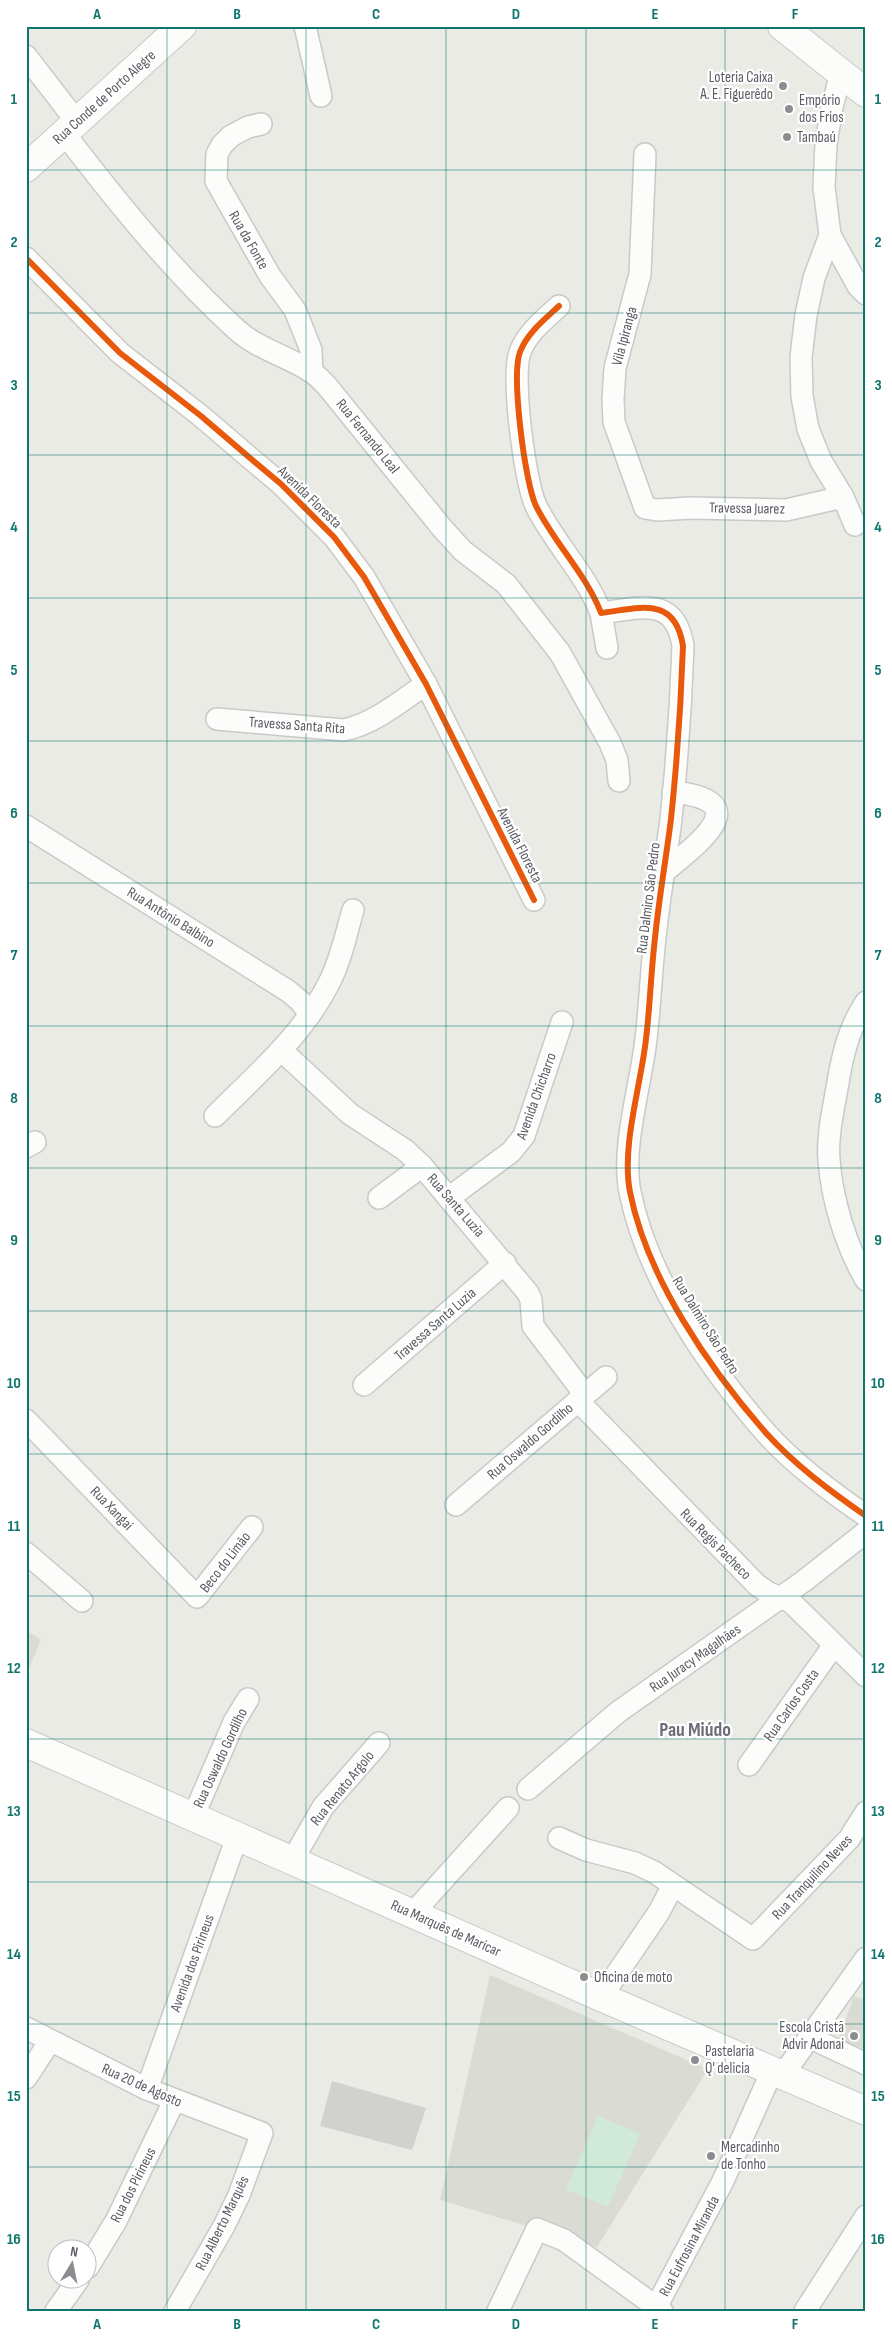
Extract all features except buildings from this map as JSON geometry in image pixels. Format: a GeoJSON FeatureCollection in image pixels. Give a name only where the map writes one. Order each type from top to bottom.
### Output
{"type":"FeatureCollection","features":[{"type":"Feature","properties":{"kind":"main road","name":"Rua Conde de Porto Alegre"},"geometry":{"type":"LineString","coordinates":[[26,168],[182,26]]}},
{"type":"Feature","properties":{"kind":"main road"},"geometry":{"type":"LineString","coordinates":[[782,26],[866,93]]}},
{"type":"Feature","properties":{"kind":"main road","name":"Rua Marquês de Maricar"},"geometry":{"type":"LineString","coordinates":[[26,1743],[601,1998],[866,2111]]}},
{"type":"Feature","properties":{"kind":"street"},"geometry":{"type":"LineString","coordinates":[[305,26],[321,96]]}},
{"type":"Feature","properties":{"kind":"street","name":"Rua Fernando Leal"},"geometry":{"type":"LineString","coordinates":[[26,56],[71,128],[132,218],[192,285],[238,331],[254,343],[312,372],[327,386],[453,540],[479,564],[506,584],[560,653],[610,743],[617,760],[619,781]]}},
{"type":"Feature","properties":{"kind":"street"},"geometry":{"type":"LineString","coordinates":[[840,74],[826,144],[824,187],[830,236],[858,286],[866,294]]}},
{"type":"Feature","properties":{"kind":"street","name":"Rua da Fonte"},"geometry":{"type":"LineString","coordinates":[[260,124],[239,132],[222,145],[216,159],[216,181],[270,276],[295,310],[311,350],[312,372]]}},
{"type":"Feature","properties":{"kind":"street","name":"Vila Ipiranga"},"geometry":{"type":"LineString","coordinates":[[645,154],[643,242],[640,274],[615,368],[613,400],[614,422],[630,472],[642,503],[649,510]]}},
{"type":"Feature","properties":{"kind":"street"},"geometry":{"type":"LineString","coordinates":[[830,236],[814,278],[806,314],[802,357],[802,396],[808,429],[821,461],[843,498],[854,525]]}},
{"type":"Feature","properties":{"kind":"street","name":"Avenida Floresta"},"geometry":{"type":"LineString","coordinates":[[26,258],[120,353],[201,416],[262,468],[334,537],[364,577],[426,684],[534,900]]}},
{"type":"Feature","properties":{"kind":"street"},"geometry":{"type":"LineString","coordinates":[[559,306],[526,341],[517,362],[526,468],[530,491],[537,507],[561,547],[593,592],[601,613],[607,648]]}},
{"type":"Feature","properties":{"kind":"street","name":"Travessa Juarez"},"geometry":{"type":"LineString","coordinates":[[649,510],[691,508],[786,510],[843,498]]}},
{"type":"Feature","properties":{"kind":"street","name":"Rua Dalmiro São Pedro"},"geometry":{"type":"LineString","coordinates":[[601,613],[654,608],[669,614],[677,622],[683,646],[673,792],[655,938],[643,1065],[628,1160],[629,1190],[642,1236],[678,1311],[738,1398],[767,1434],[800,1466],[834,1494],[866,1516]]}},
{"type":"Feature","properties":{"kind":"street","name":"Travessa Santa Rita"},"geometry":{"type":"LineString","coordinates":[[217,719],[344,730],[360,726],[426,684]]}},
{"type":"Feature","properties":{"kind":"street"},"geometry":{"type":"LineString","coordinates":[[664,872],[702,840],[710,831],[716,819],[715,808],[709,800],[696,794],[673,792]]}},
{"type":"Feature","properties":{"kind":"street","name":"Rua Antônio Balbino"},"geometry":{"type":"LineString","coordinates":[[26,826],[288,991],[300,1001],[310,1014]]}},
{"type":"Feature","properties":{"kind":"street"},"geometry":{"type":"LineString","coordinates":[[216,1116],[281,1050],[310,1014],[330,982],[337,966],[353,910]]}},
{"type":"Feature","properties":{"kind":"street"},"geometry":{"type":"LineString","coordinates":[[866,1002],[857,1015],[842,1055],[830,1128],[829,1159],[835,1198],[857,1265],[866,1280]]}},
{"type":"Feature","properties":{"kind":"street","name":"Avenida Chicharro"},"geometry":{"type":"LineString","coordinates":[[450,1197],[512,1152],[524,1136],[562,1022]]}},
{"type":"Feature","properties":{"kind":"street","name":"Rua Santa Luzia"},"geometry":{"type":"LineString","coordinates":[[281,1050],[350,1114],[405,1150],[450,1197],[528,1293],[531,1300],[533,1326],[537,1334],[580,1388],[581,1397]]}},
{"type":"Feature","properties":{"kind":"street"},"geometry":{"type":"LineString","coordinates":[[379,1198],[422,1166]]}},
{"type":"Feature","properties":{"kind":"street","name":"Travessa Santa Luzia"},"geometry":{"type":"LineString","coordinates":[[364,1385],[505,1263]]}},
{"type":"Feature","properties":{"kind":"street","name":"Rua Oswaldo Gordilho"},"geometry":{"type":"LineString","coordinates":[[456,1505],[606,1377]]}},
{"type":"Feature","properties":{"kind":"street","name":"Rua Regis Pacheco"},"geometry":{"type":"LineString","coordinates":[[581,1397],[583,1406],[725,1554],[757,1585],[769,1593],[791,1602],[866,1676]]}},
{"type":"Feature","properties":{"kind":"street","name":"Rua Xangai"},"geometry":{"type":"LineString","coordinates":[[26,1420],[197,1597]]}},
{"type":"Feature","properties":{"kind":"street","name":"Beco do Limão"},"geometry":{"type":"LineString","coordinates":[[197,1597],[252,1527]]}},
{"type":"Feature","properties":{"kind":"street","name":"Rua Juracy Magalhães"},"geometry":{"type":"LineString","coordinates":[[528,1789],[618,1712],[804,1581],[866,1532]]}},
{"type":"Feature","properties":{"kind":"street"},"geometry":{"type":"LineString","coordinates":[[26,1552],[82,1601]]}},
{"type":"Feature","properties":{"kind":"street","name":"Rua Carlos Costa"},"geometry":{"type":"LineString","coordinates":[[749,1765],[834,1645]]}},
{"type":"Feature","properties":{"kind":"street","name":"Rua Oswaldo Gordilho"},"geometry":{"type":"LineString","coordinates":[[193,1817],[234,1722],[248,1699]]}},
{"type":"Feature","properties":{"kind":"street","name":"Rua Renato Argolo"},"geometry":{"type":"LineString","coordinates":[[292,1860],[323,1807],[379,1743]]}},
{"type":"Feature","properties":{"kind":"street"},"geometry":{"type":"LineString","coordinates":[[413,1913],[508,1808]]}},
{"type":"Feature","properties":{"kind":"street","name":"Rua Tranquilino Neves"},"geometry":{"type":"LineString","coordinates":[[673,1885],[754,1939],[849,1839],[866,1812]]}},
{"type":"Feature","properties":{"kind":"street","name":"Avenida dos Pirineus"},"geometry":{"type":"LineString","coordinates":[[147,2089],[237,1837]]}},
{"type":"Feature","properties":{"kind":"street"},"geometry":{"type":"LineString","coordinates":[[559,1838],[586,1850],[635,1864],[673,1885],[659,1912],[601,1998]]}},
{"type":"Feature","properties":{"kind":"street","name":"Rua Eufrosina Miranda"},"geometry":{"type":"LineString","coordinates":[[657,2309],[777,2073],[811,2038],[866,1958]]}},
{"type":"Feature","properties":{"kind":"street","name":"Rua 20 de Agosto"},"geometry":{"type":"LineString","coordinates":[[26,2028],[147,2089],[174,2101],[262,2133]]}},
{"type":"Feature","properties":{"kind":"street"},"geometry":{"type":"LineString","coordinates":[[811,2038],[866,2064]]}},
{"type":"Feature","properties":{"kind":"street"},"geometry":{"type":"LineString","coordinates":[[26,2078],[50,2041]]}},
{"type":"Feature","properties":{"kind":"street","name":"Rua dos Pirineus"},"geometry":{"type":"LineString","coordinates":[[98,2251],[116,2221],[174,2101]]}},
{"type":"Feature","properties":{"kind":"street","name":"Rua Alberto Marquês"},"geometry":{"type":"LineString","coordinates":[[176,2311],[224,2226],[239,2195],[262,2133]]}},
{"type":"Feature","properties":{"kind":"street"},"geometry":{"type":"LineString","coordinates":[[805,2311],[866,2216]]}},
{"type":"Feature","properties":{"kind":"street"},"geometry":{"type":"LineString","coordinates":[[498,2311],[536,2229],[564,2240],[657,2309]]}},
{"type":"Feature","properties":{"kind":"street"},"geometry":{"type":"LineString","coordinates":[[56,2311],[71,2290]]}},
{"type":"Feature","properties":{"kind":"shaded area"},"geometry":{"type":"Polygon","coordinates":[[[26,1630],[41,1640],[26,1675],[26,1630]]]}},
{"type":"Feature","properties":{"kind":"shaded area"},"geometry":{"type":"Polygon","coordinates":[[[490,1975],[708,2069],[597,2247],[440,2200],[490,1975]]]}},
{"type":"Feature","properties":{"kind":"shaded area"},"geometry":{"type":"Polygon","coordinates":[[[854,1996],[866,2000],[865,2049],[838,2040],[854,1996]]]}},
{"type":"Feature","properties":{"kind":"green space"},"geometry":{"type":"Polygon","coordinates":[[[598,2116],[640,2134],[608,2207],[566,2189],[598,2116]]]}},
{"type":"Feature","properties":{"kind":"cycle path"},"geometry":{"type":"LineString","coordinates":[[26,258],[120,353],[201,416],[281,484],[334,537],[364,577],[426,684],[534,900]]}},
{"type":"Feature","properties":{"kind":"cycle path"},"geometry":{"type":"LineString","coordinates":[[559,306],[527,339],[520,352],[518,365],[517,383],[520,429],[528,476],[536,506],[587,585],[601,613],[642,608],[654,608],[664,612],[672,619],[679,630],[683,646],[671,819],[657,923],[644,1057],[628,1156],[630,1192],[638,1224],[650,1257],[665,1289],[702,1351],[744,1408],[766,1433],[801,1467],[866,1516]]}},
{"type":"Feature","properties":{"kind":"place","name":"Loteria Caixa A. E. Figuerêdo"},"geometry":{"type":"Point","coordinates":[783,86]}},
{"type":"Feature","properties":{"kind":"place","name":"Empório dos Frios"},"geometry":{"type":"Point","coordinates":[789,109]}},
{"type":"Feature","properties":{"kind":"place","name":"Tambaú"},"geometry":{"type":"Point","coordinates":[787,137]}},
{"type":"Feature","properties":{"kind":"place","name":"Oficina de moto"},"geometry":{"type":"Point","coordinates":[584,1977]}},
{"type":"Feature","properties":{"kind":"place","name":"Escola Cristã Advir Adonai"},"geometry":{"type":"Point","coordinates":[854,2036]}},
{"type":"Feature","properties":{"kind":"place","name":"Pastelaria Q' delicia"},"geometry":{"type":"Point","coordinates":[695,2060]}},
{"type":"Feature","properties":{"kind":"place","name":"Mercadinho de Tonho"},"geometry":{"type":"Point","coordinates":[711,2156]}},
{"type":"Feature","properties":{"kind":"district","name":"Pau Miúdo"},"geometry":{"type":"Point","coordinates":[695,1729]}}]}
